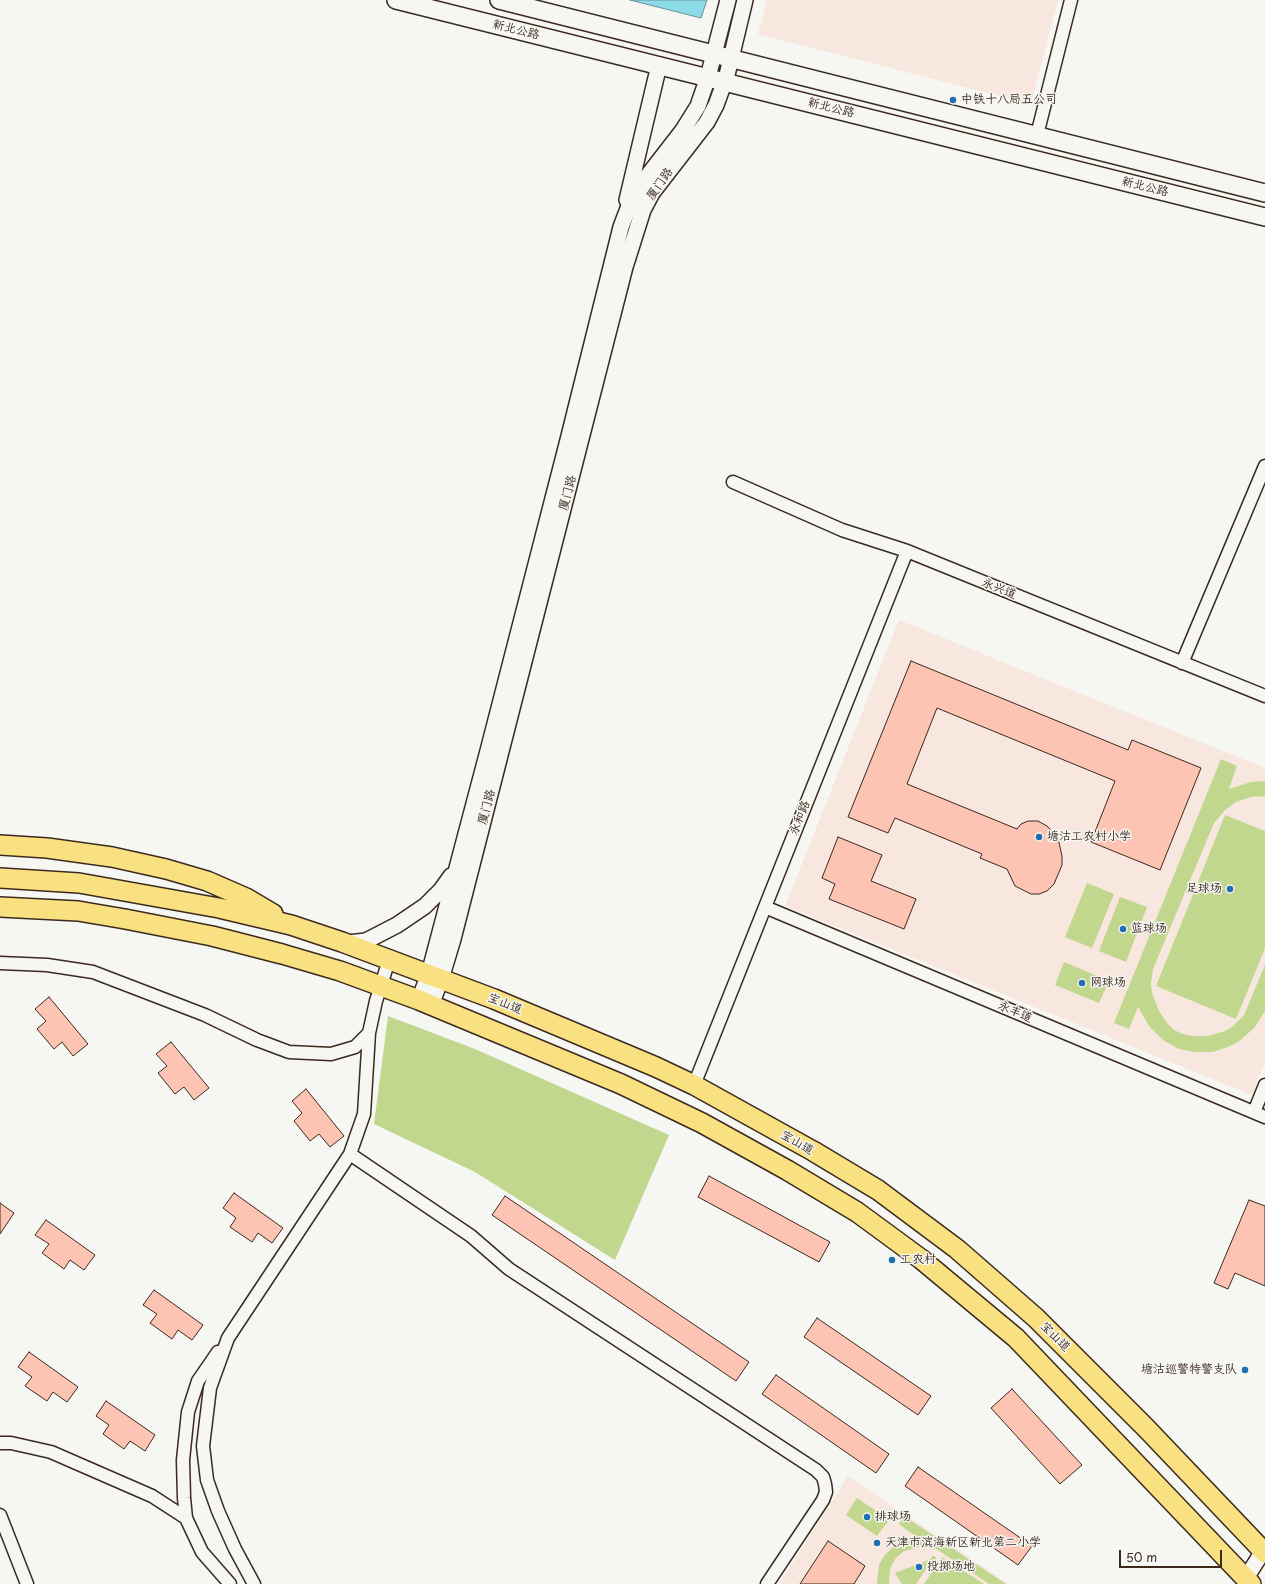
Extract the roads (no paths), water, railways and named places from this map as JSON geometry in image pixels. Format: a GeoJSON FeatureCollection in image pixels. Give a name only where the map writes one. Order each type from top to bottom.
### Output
{"type":"FeatureCollection","features":[{"type":"Feature","properties":{"kind":"main road","name":"新北公路"},"geometry":{"type":"LineString","coordinates":[[396,0],[1265,217]]}},
{"type":"Feature","properties":{"kind":"main road","name":"新北公路"},"geometry":{"type":"LineString","coordinates":[[500,0],[1265,193]]}},
{"type":"Feature","properties":{"kind":"main road"},"geometry":{"type":"LineString","coordinates":[[0,845],[47,848],[112,857],[166,869],[207,881],[246,898],[291,925]]}},
{"type":"Feature","properties":{"kind":"main road","name":"宝山道"},"geometry":{"type":"LineString","coordinates":[[0,878],[79,883],[220,908],[291,925],[342,942],[494,999],[570,1030],[694,1085],[813,1151],[878,1190],[957,1249],[1036,1318],[1146,1428],[1264,1551]]}},
{"type":"Feature","properties":{"kind":"main road"},"geometry":{"type":"LineString","coordinates":[[0,907],[78,911],[212,936],[340,971],[425,1003],[621,1084],[702,1123],[787,1170],[857,1212],[921,1259],[1016,1338],[1248,1583]]}},
{"type":"Feature","properties":{"kind":"street","name":"厦门路"},"geometry":{"type":"LineString","coordinates":[[435,977],[458,864],[568,440],[621,226],[630,206],[645,180],[698,106],[708,77],[728,0]]}},
{"type":"Feature","properties":{"kind":"street","name":"厦门路"},"geometry":{"type":"LineString","coordinates":[[425,1003],[455,931],[625,267],[643,210],[661,180],[707,122],[716,105],[725,82],[745,0]]}},
{"type":"Feature","properties":{"kind":"street"},"geometry":{"type":"LineString","coordinates":[[1037,135],[1071,0]]}},
{"type":"Feature","properties":{"kind":"street"},"geometry":{"type":"LineString","coordinates":[[621,226],[659,65]]}},
{"type":"Feature","properties":{"kind":"street"},"geometry":{"type":"LineString","coordinates":[[1182,663],[1265,466]]}},
{"type":"Feature","properties":{"kind":"street","name":"永兴道"},"geometry":{"type":"LineString","coordinates":[[733,482],[842,530],[907,551],[1265,696]]}},
{"type":"Feature","properties":{"kind":"street","name":"永和路"},"geometry":{"type":"LineString","coordinates":[[694,1085],[907,551]]}},
{"type":"Feature","properties":{"kind":"street"},"geometry":{"type":"LineString","coordinates":[[342,942],[356,943],[366,941],[379,936],[411,916],[425,906],[441,890],[458,864]]}},
{"type":"Feature","properties":{"kind":"street","name":"永丰道"},"geometry":{"type":"LineString","coordinates":[[765,907],[1259,1115]]}},
{"type":"Feature","properties":{"kind":"street"},"geometry":{"type":"LineString","coordinates":[[230,1584],[202,1552],[186,1518],[183,1460],[188,1412],[198,1381],[350,1154],[364,1114],[369,1033],[380,985],[389,960]]}},
{"type":"Feature","properties":{"kind":"street"},"geometry":{"type":"LineString","coordinates":[[0,963],[47,965],[93,972],[205,1015],[257,1040],[289,1052],[331,1054],[355,1047],[369,1033]]}},
{"type":"Feature","properties":{"kind":"street"},"geometry":{"type":"LineString","coordinates":[[1259,1115],[1265,1085]]}},
{"type":"Feature","properties":{"kind":"street"},"geometry":{"type":"LineString","coordinates":[[350,1154],[472,1236],[509,1269],[810,1465],[823,1477],[826,1484],[826,1492],[823,1500],[767,1584]]}},
{"type":"Feature","properties":{"kind":"street"},"geometry":{"type":"LineString","coordinates":[[228,1338],[210,1388],[203,1446],[207,1480],[218,1511],[235,1549],[254,1584]]}},
{"type":"Feature","properties":{"kind":"street"},"geometry":{"type":"LineString","coordinates":[[0,1442],[51,1452],[152,1496],[186,1518]]}},
{"type":"Feature","properties":{"kind":"street"},"geometry":{"type":"LineString","coordinates":[[0,1515],[27,1584]]}},
{"type":"Feature","properties":{"kind":"street"},"geometry":{"type":"LineString","coordinates":[[1248,1583],[1264,1551]]}},
{"type":"Feature","properties":{"kind":"water"},"geometry":{"type":"Polygon","coordinates":[[[630,0],[707,0],[701,18],[630,0]]]}},
{"type":"Feature","properties":{"kind":"place","name":"中铁十八局五公司"},"geometry":{"type":"Point","coordinates":[953,100]}},
{"type":"Feature","properties":{"kind":"place","name":"塘沽工农村小学"},"geometry":{"type":"Point","coordinates":[1039,837]}},
{"type":"Feature","properties":{"kind":"place","name":"足球场"},"geometry":{"type":"Point","coordinates":[1230,889]}},
{"type":"Feature","properties":{"kind":"place","name":"篮球场"},"geometry":{"type":"Point","coordinates":[1123,929]}},
{"type":"Feature","properties":{"kind":"place","name":"网球场"},"geometry":{"type":"Point","coordinates":[1082,983]}},
{"type":"Feature","properties":{"kind":"place","name":"工农村"},"geometry":{"type":"Point","coordinates":[892,1260]}},
{"type":"Feature","properties":{"kind":"place","name":"塘沽巡警特警支队"},"geometry":{"type":"Point","coordinates":[1245,1370]}},
{"type":"Feature","properties":{"kind":"place","name":"排球场"},"geometry":{"type":"Point","coordinates":[867,1517]}},
{"type":"Feature","properties":{"kind":"place","name":"天津市滨海新区新北第二小学"},"geometry":{"type":"Point","coordinates":[877,1543]}},
{"type":"Feature","properties":{"kind":"place","name":"投掷场地"},"geometry":{"type":"Point","coordinates":[919,1567]}}]}
